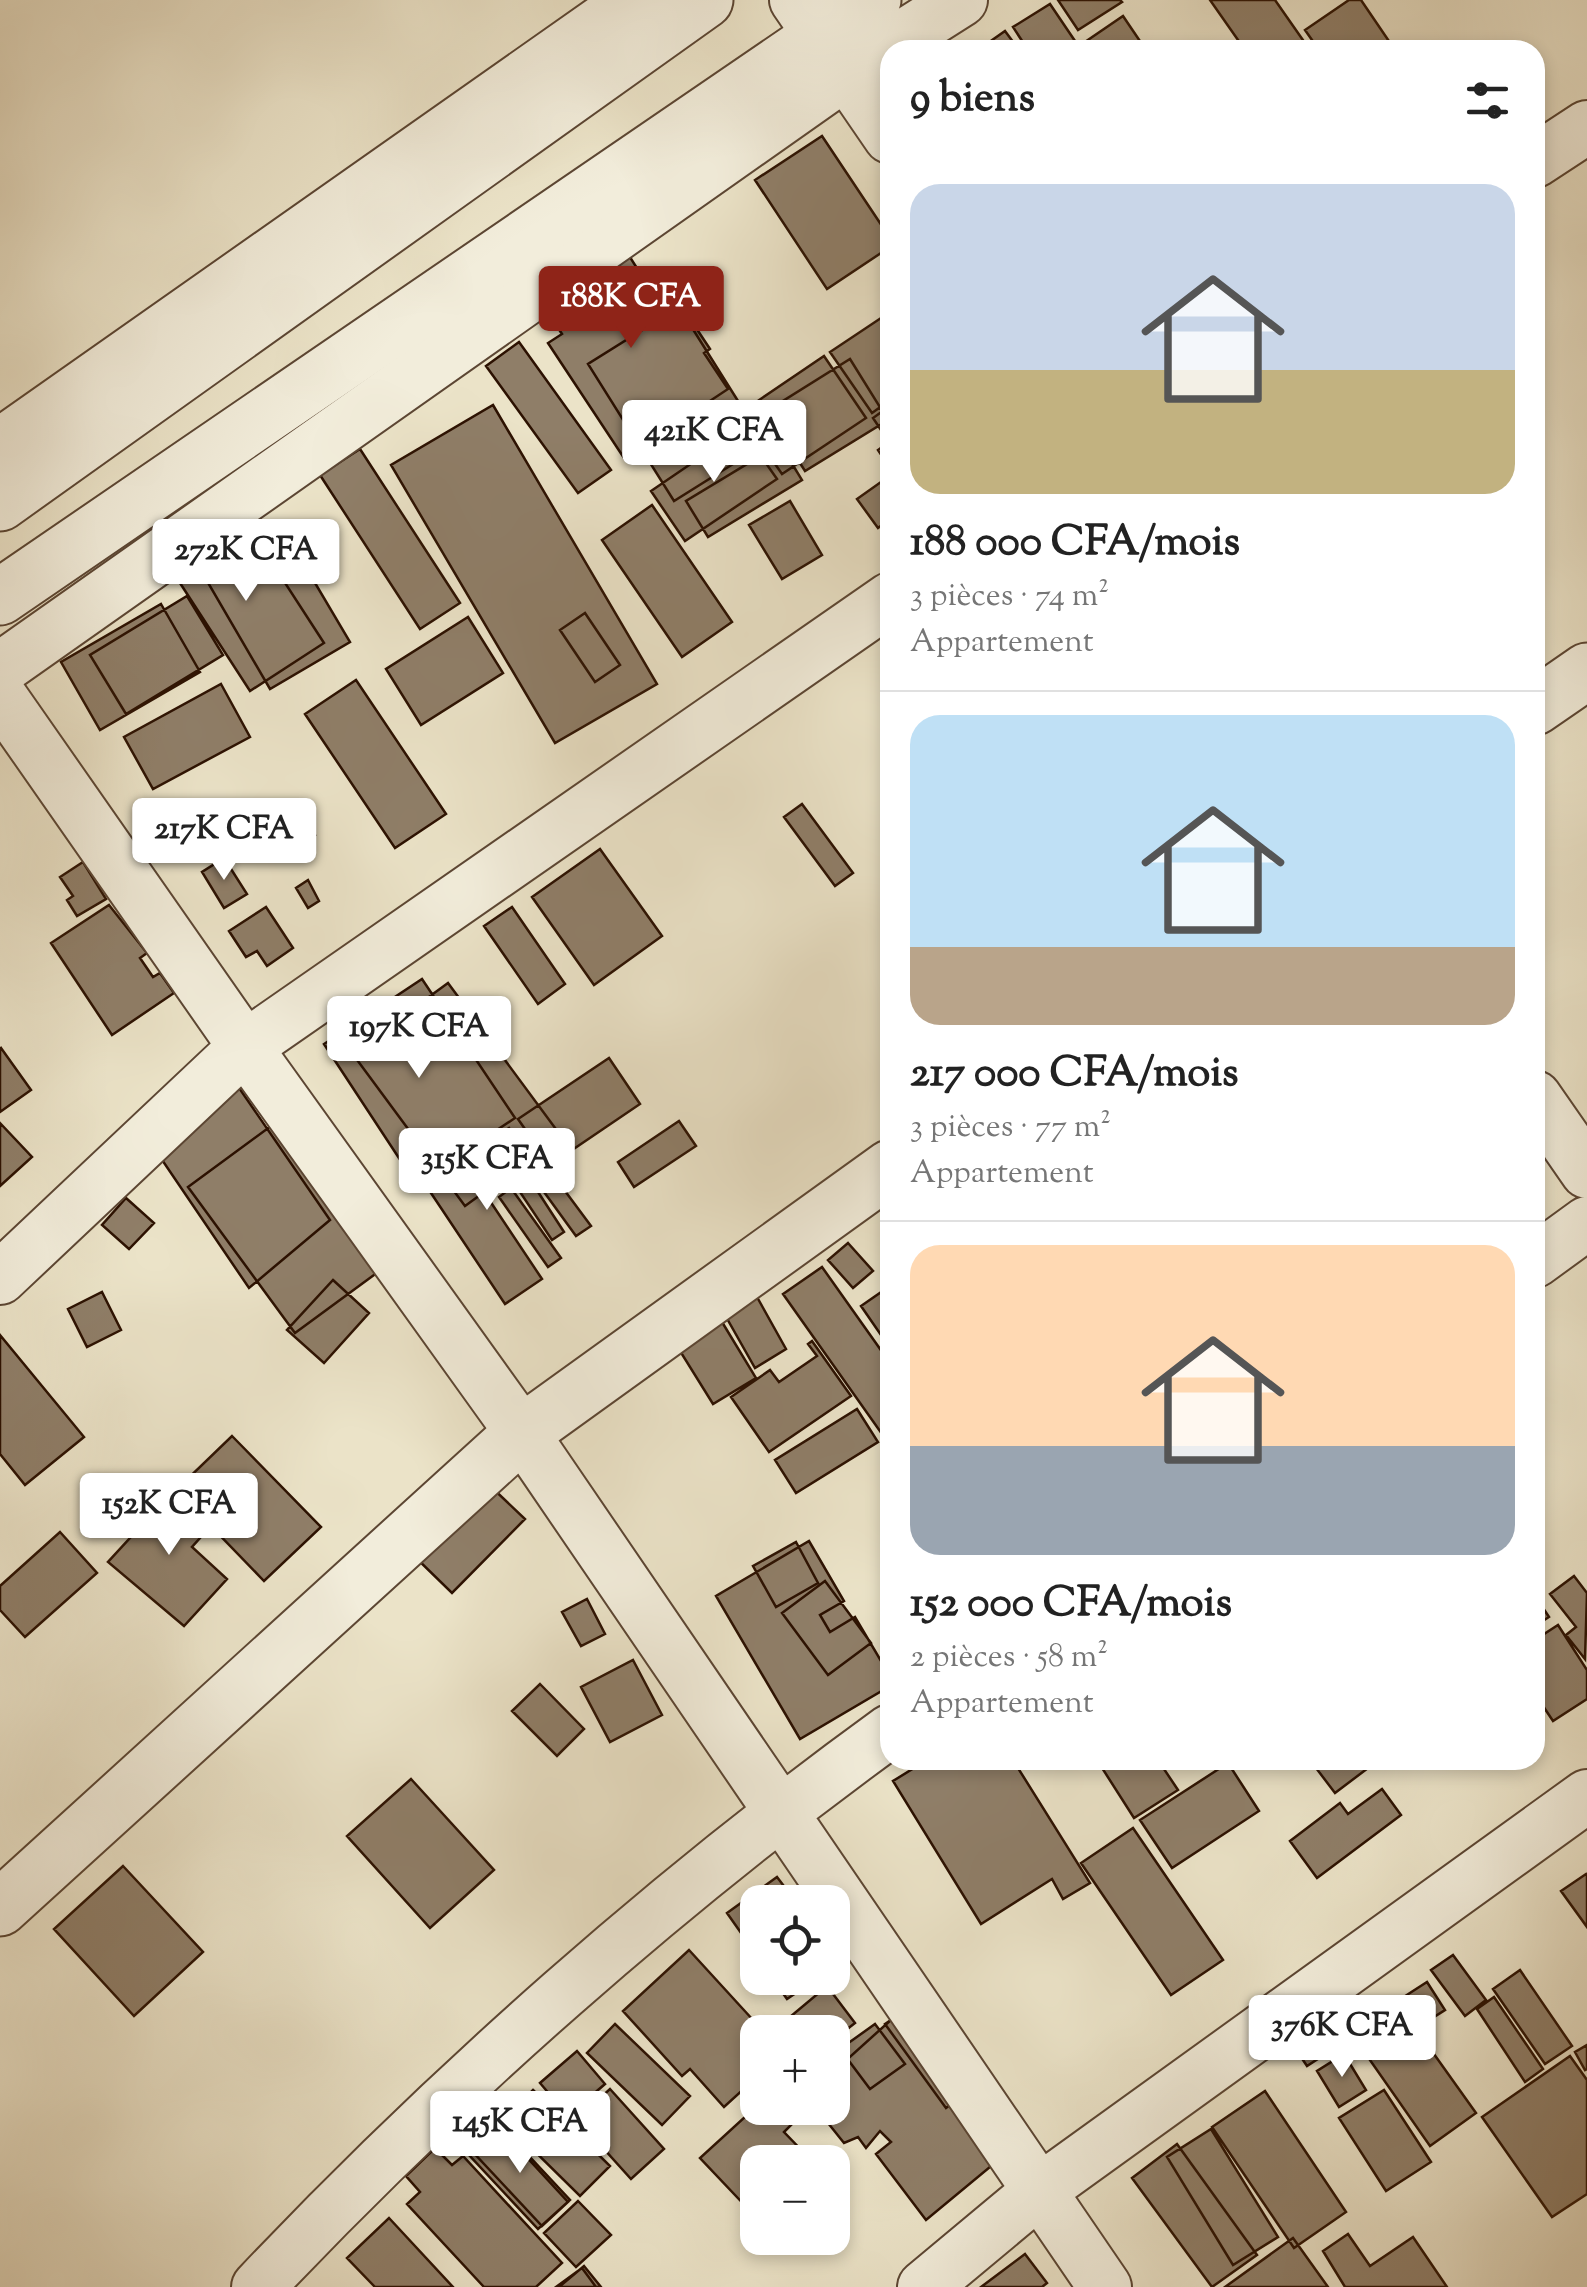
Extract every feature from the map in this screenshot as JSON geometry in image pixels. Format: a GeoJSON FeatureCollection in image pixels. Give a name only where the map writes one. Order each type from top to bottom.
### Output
{"type":"FeatureCollection","features":[{"type":"Feature","properties":{"kind":"street"},"geometry":{"type":"LineString","coordinates":[[0,446],[633,0]]}},
{"type":"Feature","properties":{"kind":"street"},"geometry":{"type":"LineString","coordinates":[[0,503],[705,0]]}},
{"type":"Feature","properties":{"kind":"street"},"geometry":{"type":"LineString","coordinates":[[0,598],[873,0]]}},
{"type":"Feature","properties":{"kind":"street"},"geometry":{"type":"LineString","coordinates":[[0,668],[821,36],[960,0]]}},
{"type":"Feature","properties":{"kind":"street"},"geometry":{"type":"LineString","coordinates":[[821,36],[880,122]]}},
{"type":"Feature","properties":{"kind":"street"},"geometry":{"type":"LineString","coordinates":[[1545,155],[1587,126]]}},
{"type":"Feature","properties":{"kind":"street"},"geometry":{"type":"LineString","coordinates":[[0,1278],[244,1047],[880,606]]}},
{"type":"Feature","properties":{"kind":"street"},"geometry":{"type":"LineString","coordinates":[[1545,700],[1587,670]]}},
{"type":"Feature","properties":{"kind":"street"},"geometry":{"type":"LineString","coordinates":[[0,696],[244,1047],[522,1432],[1104,2287]]}},
{"type":"Feature","properties":{"kind":"street"},"geometry":{"type":"LineString","coordinates":[[1545,1111],[1587,1172]]}},
{"type":"Feature","properties":{"kind":"street"},"geometry":{"type":"LineString","coordinates":[[0,1908],[522,1432],[880,1175]]}},
{"type":"Feature","properties":{"kind":"street"},"geometry":{"type":"LineString","coordinates":[[1545,1254],[1587,1223]]}},
{"type":"Feature","properties":{"kind":"street"},"geometry":{"type":"LineString","coordinates":[[258,2287],[430,2114],[781,1810],[880,1737]]}},
{"type":"Feature","properties":{"kind":"street"},"geometry":{"type":"LineString","coordinates":[[924,2287],[1039,2191],[1587,1796]]}},
{"type":"Feature","properties":{"kind":"building"},"geometry":{"type":"Polygon","coordinates":[[[1058,0],[1120,0],[1122,2],[1078,30],[1058,0]]]}},
{"type":"Feature","properties":{"kind":"building"},"geometry":{"type":"Polygon","coordinates":[[[1210,0],[1275,0],[1303,40],[1238,40],[1210,0]]]}},
{"type":"Feature","properties":{"kind":"building"},"geometry":{"type":"Polygon","coordinates":[[[1349,0],[1361,0],[1388,40],[1312,40],[1305,30],[1349,0]]]}},
{"type":"Feature","properties":{"kind":"building"},"geometry":{"type":"Polygon","coordinates":[[[1050,4],[1074,40],[1021,40],[1013,27],[1050,4]]]}},
{"type":"Feature","properties":{"kind":"building"},"geometry":{"type":"Polygon","coordinates":[[[1123,16],[1139,40],[1088,40],[1123,16]]]}},
{"type":"Feature","properties":{"kind":"building"},"geometry":{"type":"Polygon","coordinates":[[[1005,31],[1012,40],[992,40],[1005,31]]]}},
{"type":"Feature","properties":{"kind":"building"},"geometry":{"type":"Polygon","coordinates":[[[822,136],[880,223],[880,254],[827,289],[755,180],[822,136]]]}},
{"type":"Feature","properties":{"kind":"building"},"geometry":{"type":"Polygon","coordinates":[[[623,246],[645,281],[659,272],[710,349],[704,353],[728,389],[624,458],[548,343],[562,334],[540,301],[623,246]]]}},
{"type":"Feature","properties":{"kind":"building"},"geometry":{"type":"Polygon","coordinates":[[[679,307],[765,444],[674,501],[588,364],[679,307]]]}},
{"type":"Feature","properties":{"kind":"building"},"geometry":{"type":"Polygon","coordinates":[[[880,319],[880,407],[872,413],[830,352],[880,319]]]}},
{"type":"Feature","properties":{"kind":"building"},"geometry":{"type":"Polygon","coordinates":[[[519,342],[611,470],[578,493],[486,366],[519,342]]]}},
{"type":"Feature","properties":{"kind":"building"},"geometry":{"type":"Polygon","coordinates":[[[824,356],[866,418],[782,474],[740,413],[824,356]]]}},
{"type":"Feature","properties":{"kind":"building"},"geometry":{"type":"Polygon","coordinates":[[[850,359],[880,407],[880,425],[805,471],[767,411],[850,359]]]}},
{"type":"Feature","properties":{"kind":"building"},"geometry":{"type":"Polygon","coordinates":[[[493,405],[657,684],[555,743],[391,465],[493,405]]]}},
{"type":"Feature","properties":{"kind":"building"},"geometry":{"type":"Polygon","coordinates":[[[742,429],[777,479],[685,541],[651,491],[742,429]]]}},
{"type":"Feature","properties":{"kind":"building"},"geometry":{"type":"Polygon","coordinates":[[[780,444],[802,480],[708,537],[686,501],[780,444]]]}},
{"type":"Feature","properties":{"kind":"building"},"geometry":{"type":"Polygon","coordinates":[[[360,449],[460,603],[420,629],[320,475],[360,449]]]}},
{"type":"Feature","properties":{"kind":"building"},"geometry":{"type":"Polygon","coordinates":[[[880,483],[880,526],[878,528],[857,499],[880,483]]]}},
{"type":"Feature","properties":{"kind":"building"},"geometry":{"type":"Polygon","coordinates":[[[790,501],[822,555],[782,579],[749,525],[790,501]]]}},
{"type":"Feature","properties":{"kind":"building"},"geometry":{"type":"Polygon","coordinates":[[[652,505],[732,622],[682,657],[602,540],[652,505]]]}},
{"type":"Feature","properties":{"kind":"building"},"geometry":{"type":"Polygon","coordinates":[[[243,518],[324,643],[250,691],[169,566],[243,518]]]}},
{"type":"Feature","properties":{"kind":"building"},"geometry":{"type":"Polygon","coordinates":[[[279,522],[350,642],[270,689],[200,569],[279,522]]]}},
{"type":"Feature","properties":{"kind":"building"},"geometry":{"type":"Polygon","coordinates":[[[187,596],[223,655],[126,714],[90,655],[187,596]]]}},
{"type":"Feature","properties":{"kind":"building"},"geometry":{"type":"Polygon","coordinates":[[[161,604],[200,672],[100,730],[61,662],[161,604]]]}},
{"type":"Feature","properties":{"kind":"building"},"geometry":{"type":"Polygon","coordinates":[[[585,613],[620,665],[595,682],[560,630],[585,613]]]}},
{"type":"Feature","properties":{"kind":"building"},"geometry":{"type":"Polygon","coordinates":[[[468,617],[503,673],[421,725],[386,669],[468,617]]]}},
{"type":"Feature","properties":{"kind":"building"},"geometry":{"type":"Polygon","coordinates":[[[356,680],[446,814],[395,848],[305,714],[356,680]]]}},
{"type":"Feature","properties":{"kind":"building"},"geometry":{"type":"Polygon","coordinates":[[[221,684],[250,737],[153,789],[124,737],[221,684]]]}},
{"type":"Feature","properties":{"kind":"building"},"geometry":{"type":"Polygon","coordinates":[[[802,804],[853,873],[835,886],[784,817],[802,804]]]}},
{"type":"Feature","properties":{"kind":"building"},"geometry":{"type":"Polygon","coordinates":[[[304,816],[315,835],[270,859],[260,841],[304,816]]]}},
{"type":"Feature","properties":{"kind":"building"},"geometry":{"type":"Polygon","coordinates":[[[600,849],[662,936],[594,985],[532,897],[600,849]]]}},
{"type":"Feature","properties":{"kind":"building"},"geometry":{"type":"Polygon","coordinates":[[[224,858],[247,894],[224,908],[202,872],[224,858]]]}},
{"type":"Feature","properties":{"kind":"building"},"geometry":{"type":"Polygon","coordinates":[[[83,862],[106,899],[77,916],[67,900],[73,896],[60,877],[83,862]]]}},
{"type":"Feature","properties":{"kind":"building"},"geometry":{"type":"Polygon","coordinates":[[[308,880],[319,901],[308,908],[296,888],[308,880]]]}},
{"type":"Feature","properties":{"kind":"building"},"geometry":{"type":"Polygon","coordinates":[[[109,905],[147,953],[140,958],[153,977],[160,973],[174,993],[112,1035],[51,943],[109,905]]]}},
{"type":"Feature","properties":{"kind":"building"},"geometry":{"type":"Polygon","coordinates":[[[266,907],[293,948],[267,966],[257,951],[246,957],[229,931],[266,907]]]}},
{"type":"Feature","properties":{"kind":"building"},"geometry":{"type":"Polygon","coordinates":[[[512,907],[565,984],[538,1004],[484,926],[512,907]]]}},
{"type":"Feature","properties":{"kind":"building"},"geometry":{"type":"Polygon","coordinates":[[[422,979],[515,1118],[416,1184],[324,1044],[422,979]]]}},
{"type":"Feature","properties":{"kind":"building"},"geometry":{"type":"Polygon","coordinates":[[[448,983],[561,1136],[465,1206],[352,1053],[448,983]]]}},
{"type":"Feature","properties":{"kind":"building"},"geometry":{"type":"Polygon","coordinates":[[[0,1049],[31,1090],[0,1112],[0,1049]]]}},
{"type":"Feature","properties":{"kind":"building"},"geometry":{"type":"Polygon","coordinates":[[[609,1058],[640,1104],[550,1165],[518,1119],[609,1058]]]}},
{"type":"Feature","properties":{"kind":"building"},"geometry":{"type":"Polygon","coordinates":[[[235,1082],[330,1220],[249,1288],[156,1151],[235,1082]]]}},
{"type":"Feature","properties":{"kind":"building"},"geometry":{"type":"Polygon","coordinates":[[[286,1115],[393,1261],[295,1333],[188,1187],[286,1115]]]}},
{"type":"Feature","properties":{"kind":"building"},"geometry":{"type":"Polygon","coordinates":[[[679,1121],[696,1146],[634,1187],[618,1162],[679,1121]]]}},
{"type":"Feature","properties":{"kind":"building"},"geometry":{"type":"Polygon","coordinates":[[[0,1123],[32,1157],[0,1186],[0,1123]]]}},
{"type":"Feature","properties":{"kind":"building"},"geometry":{"type":"Polygon","coordinates":[[[509,1128],[532,1164],[486,1195],[542,1279],[505,1304],[425,1184],[509,1128]]]}},
{"type":"Feature","properties":{"kind":"building"},"geometry":{"type":"Polygon","coordinates":[[[545,1164],[591,1226],[576,1236],[531,1174],[545,1164]]]}},
{"type":"Feature","properties":{"kind":"building"},"geometry":{"type":"Polygon","coordinates":[[[529,1178],[564,1232],[552,1240],[516,1186],[529,1178]]]}},
{"type":"Feature","properties":{"kind":"building"},"geometry":{"type":"Polygon","coordinates":[[[511,1188],[561,1258],[548,1267],[499,1197],[511,1188]]]}},
{"type":"Feature","properties":{"kind":"building"},"geometry":{"type":"Polygon","coordinates":[[[126,1198],[154,1223],[129,1249],[102,1225],[126,1198]]]}},
{"type":"Feature","properties":{"kind":"building"},"geometry":{"type":"Polygon","coordinates":[[[848,1243],[873,1271],[853,1288],[828,1260],[848,1243]]]}},
{"type":"Feature","properties":{"kind":"building"},"geometry":{"type":"Polygon","coordinates":[[[822,1267],[880,1349],[880,1431],[783,1294],[822,1267]]]}},
{"type":"Feature","properties":{"kind":"building"},"geometry":{"type":"Polygon","coordinates":[[[333,1280],[369,1313],[324,1363],[287,1330],[333,1280]]]}},
{"type":"Feature","properties":{"kind":"building"},"geometry":{"type":"Polygon","coordinates":[[[102,1292],[121,1330],[87,1347],[68,1309],[102,1292]]]}},
{"type":"Feature","properties":{"kind":"building"},"geometry":{"type":"Polygon","coordinates":[[[880,1293],[880,1334],[861,1306],[880,1293]]]}},
{"type":"Feature","properties":{"kind":"building"},"geometry":{"type":"Polygon","coordinates":[[[757,1297],[786,1349],[755,1368],[725,1315],[757,1297]]]}},
{"type":"Feature","properties":{"kind":"building"},"geometry":{"type":"Polygon","coordinates":[[[719,1317],[756,1378],[713,1404],[675,1343],[719,1317]]]}},
{"type":"Feature","properties":{"kind":"building"},"geometry":{"type":"Polygon","coordinates":[[[0,1335],[84,1437],[25,1485],[0,1454],[0,1335]]]}},
{"type":"Feature","properties":{"kind":"building"},"geometry":{"type":"Polygon","coordinates":[[[812,1341],[851,1396],[769,1452],[731,1397],[770,1370],[779,1382],[817,1356],[808,1344],[812,1341]]]}},
{"type":"Feature","properties":{"kind":"building"},"geometry":{"type":"Polygon","coordinates":[[[857,1409],[878,1442],[796,1493],[775,1460],[857,1409]]]}},
{"type":"Feature","properties":{"kind":"building"},"geometry":{"type":"Polygon","coordinates":[[[232,1436],[321,1527],[264,1581],[176,1490],[232,1436]]]}},
{"type":"Feature","properties":{"kind":"building"},"geometry":{"type":"Polygon","coordinates":[[[485,1481],[525,1519],[452,1593],[413,1555],[485,1481]]]}},
{"type":"Feature","properties":{"kind":"building"},"geometry":{"type":"Polygon","coordinates":[[[160,1487],[208,1529],[192,1547],[227,1579],[184,1626],[108,1562],[140,1527],[131,1519],[160,1487]]]}},
{"type":"Feature","properties":{"kind":"building"},"geometry":{"type":"Polygon","coordinates":[[[60,1532],[97,1573],[25,1637],[0,1610],[0,1586],[60,1532]]]}},
{"type":"Feature","properties":{"kind":"building"},"geometry":{"type":"Polygon","coordinates":[[[809,1541],[844,1601],[820,1615],[830,1632],[855,1617],[880,1659],[880,1692],[800,1739],[716,1596],[809,1541]]]}},
{"type":"Feature","properties":{"kind":"building"},"geometry":{"type":"Polygon","coordinates":[[[796,1542],[818,1583],[776,1607],[753,1566],[796,1542]]]}},
{"type":"Feature","properties":{"kind":"building"},"geometry":{"type":"Polygon","coordinates":[[[1574,1576],[1587,1593],[1585,1659],[1566,1635],[1576,1627],[1550,1594],[1574,1576]]]}},
{"type":"Feature","properties":{"kind":"building"},"geometry":{"type":"Polygon","coordinates":[[[825,1581],[871,1643],[828,1675],[782,1613],[825,1581]]]}},
{"type":"Feature","properties":{"kind":"building"},"geometry":{"type":"Polygon","coordinates":[[[587,1599],[605,1634],[581,1646],[562,1612],[587,1599]]]}},
{"type":"Feature","properties":{"kind":"building"},"geometry":{"type":"Polygon","coordinates":[[[1558,1625],[1587,1670],[1587,1699],[1553,1721],[1545,1709],[1545,1633],[1558,1625]]]}},
{"type":"Feature","properties":{"kind":"building"},"geometry":{"type":"Polygon","coordinates":[[[633,1660],[662,1715],[610,1742],[581,1687],[633,1660]]]}},
{"type":"Feature","properties":{"kind":"building"},"geometry":{"type":"Polygon","coordinates":[[[540,1684],[584,1729],[557,1756],[512,1711],[540,1684]]]}},
{"type":"Feature","properties":{"kind":"building"},"geometry":{"type":"Polygon","coordinates":[[[911,1770],[1019,1770],[1090,1883],[1063,1899],[1052,1879],[981,1924],[893,1781],[911,1770]]]}},
{"type":"Feature","properties":{"kind":"building"},"geometry":{"type":"Polygon","coordinates":[[[1103,1770],[1165,1770],[1178,1790],[1134,1818],[1103,1770]]]}},
{"type":"Feature","properties":{"kind":"building"},"geometry":{"type":"Polygon","coordinates":[[[1217,1770],[1233,1770],[1259,1811],[1172,1868],[1140,1820],[1217,1770]]]}},
{"type":"Feature","properties":{"kind":"building"},"geometry":{"type":"Polygon","coordinates":[[[1318,1770],[1365,1770],[1335,1793],[1318,1770]]]}},
{"type":"Feature","properties":{"kind":"building"},"geometry":{"type":"Polygon","coordinates":[[[411,1779],[494,1870],[430,1928],[347,1836],[411,1779]]]}},
{"type":"Feature","properties":{"kind":"building"},"geometry":{"type":"Polygon","coordinates":[[[1382,1789],[1401,1815],[1317,1878],[1290,1841],[1340,1803],[1348,1814],[1382,1789]]]}},
{"type":"Feature","properties":{"kind":"building"},"geometry":{"type":"Polygon","coordinates":[[[1133,1828],[1223,1960],[1171,1995],[1081,1863],[1133,1828]]]}},
{"type":"Feature","properties":{"kind":"building"},"geometry":{"type":"Polygon","coordinates":[[[123,1866],[203,1952],[134,2016],[54,1929],[123,1866]]]}},
{"type":"Feature","properties":{"kind":"building"},"geometry":{"type":"Polygon","coordinates":[[[1587,1876],[1587,1927],[1561,1891],[1587,1876]]]}},
{"type":"Feature","properties":{"kind":"building"},"geometry":{"type":"Polygon","coordinates":[[[777,1877],[783,1885],[766,1885],[777,1877]]]}},
{"type":"Feature","properties":{"kind":"building"},"geometry":{"type":"Polygon","coordinates":[[[740,1904],[740,1931],[727,1913],[740,1904]]]}},
{"type":"Feature","properties":{"kind":"building"},"geometry":{"type":"Polygon","coordinates":[[[689,1950],[748,2015],[740,2015],[740,2092],[724,2107],[690,2069],[682,2076],[623,2011],[689,1950]]]}},
{"type":"Feature","properties":{"kind":"building"},"geometry":{"type":"Polygon","coordinates":[[[1453,1955],[1486,2000],[1465,2016],[1431,1970],[1453,1955]]]}},
{"type":"Feature","properties":{"kind":"building"},"geometry":{"type":"Polygon","coordinates":[[[1520,1970],[1572,2046],[1545,2064],[1493,1989],[1520,1970]]]}},
{"type":"Feature","properties":{"kind":"building"},"geometry":{"type":"Polygon","coordinates":[[[1427,1982],[1445,2010],[1418,2027],[1399,2000],[1427,1982]]]}},
{"type":"Feature","properties":{"kind":"building"},"geometry":{"type":"Polygon","coordinates":[[[816,1995],[834,1995],[849,2015],[792,2015],[816,1995]]]}},
{"type":"Feature","properties":{"kind":"building"},"geometry":{"type":"Polygon","coordinates":[[[1494,1997],[1543,2069],[1525,2082],[1477,2009],[1494,1997]]]}},
{"type":"Feature","properties":{"kind":"building"},"geometry":{"type":"Polygon","coordinates":[[[1394,1998],[1476,2113],[1430,2146],[1349,2030],[1394,1998]]]}},
{"type":"Feature","properties":{"kind":"building"},"geometry":{"type":"Polygon","coordinates":[[[902,2010],[996,2162],[926,2220],[876,2154],[891,2142],[880,2131],[866,2148],[858,2137],[844,2143],[830,2125],[850,2125],[850,2057],[902,2010]]]}},
{"type":"Feature","properties":{"kind":"building"},"geometry":{"type":"Polygon","coordinates":[[[901,2013],[961,2097],[946,2108],[885,2024],[901,2013]]]}},
{"type":"Feature","properties":{"kind":"building"},"geometry":{"type":"Polygon","coordinates":[[[615,2024],[690,2096],[662,2125],[587,2053],[615,2024]]]}},
{"type":"Feature","properties":{"kind":"building"},"geometry":{"type":"Polygon","coordinates":[[[875,2024],[905,2064],[870,2089],[850,2062],[850,2042],[875,2024]]]}},
{"type":"Feature","properties":{"kind":"building"},"geometry":{"type":"Polygon","coordinates":[[[1320,2028],[1333,2049],[1307,2066],[1293,2045],[1320,2028]]]}},
{"type":"Feature","properties":{"kind":"building"},"geometry":{"type":"Polygon","coordinates":[[[1587,2045],[1587,2069],[1585,2070],[1575,2052],[1587,2045]]]}},
{"type":"Feature","properties":{"kind":"building"},"geometry":{"type":"Polygon","coordinates":[[[577,2051],[605,2084],[568,2116],[540,2083],[577,2051]]]}},
{"type":"Feature","properties":{"kind":"building"},"geometry":{"type":"Polygon","coordinates":[[[1344,2054],[1366,2090],[1339,2107],[1317,2071],[1344,2054]]]}},
{"type":"Feature","properties":{"kind":"building"},"geometry":{"type":"Polygon","coordinates":[[[1570,2056],[1587,2080],[1587,2194],[1552,2217],[1482,2117],[1570,2056]]]}},
{"type":"Feature","properties":{"kind":"building"},"geometry":{"type":"Polygon","coordinates":[[[610,2089],[664,2149],[631,2179],[577,2119],[610,2089]]]}},
{"type":"Feature","properties":{"kind":"building"},"geometry":{"type":"Polygon","coordinates":[[[533,2090],[610,2166],[580,2196],[503,2120],[533,2090]]]}},
{"type":"Feature","properties":{"kind":"building"},"geometry":{"type":"Polygon","coordinates":[[[1384,2090],[1431,2162],[1386,2191],[1339,2118],[1384,2090]]]}},
{"type":"Feature","properties":{"kind":"building"},"geometry":{"type":"Polygon","coordinates":[[[1265,2091],[1346,2212],[1294,2248],[1212,2127],[1265,2091]]]}},
{"type":"Feature","properties":{"kind":"building"},"geometry":{"type":"Polygon","coordinates":[[[740,2121],[740,2125],[791,2125],[784,2132],[797,2145],[740,2145],[740,2200],[700,2158],[740,2121]]]}},
{"type":"Feature","properties":{"kind":"building"},"geometry":{"type":"Polygon","coordinates":[[[498,2126],[568,2202],[542,2226],[472,2151],[498,2126]]]}},
{"type":"Feature","properties":{"kind":"building"},"geometry":{"type":"Polygon","coordinates":[[[501,2126],[570,2200],[538,2229],[469,2155],[501,2126]]]}},
{"type":"Feature","properties":{"kind":"building"},"geometry":{"type":"Polygon","coordinates":[[[1211,2129],[1278,2237],[1233,2265],[1167,2157],[1211,2129]]]}},
{"type":"Feature","properties":{"kind":"building"},"geometry":{"type":"Polygon","coordinates":[[[1177,2144],[1257,2255],[1212,2287],[1132,2178],[1177,2144]]]}},
{"type":"Feature","properties":{"kind":"building"},"geometry":{"type":"Polygon","coordinates":[[[435,2148],[452,2165],[463,2156],[562,2263],[536,2287],[484,2287],[407,2204],[420,2192],[406,2176],[435,2148]]]}},
{"type":"Feature","properties":{"kind":"building"},"geometry":{"type":"Polygon","coordinates":[[[578,2201],[611,2235],[576,2267],[544,2233],[578,2201]]]}},
{"type":"Feature","properties":{"kind":"building"},"geometry":{"type":"Polygon","coordinates":[[[389,2218],[453,2287],[375,2287],[347,2258],[389,2218]]]}},
{"type":"Feature","properties":{"kind":"building"},"geometry":{"type":"Polygon","coordinates":[[[1348,2234],[1370,2266],[1413,2237],[1447,2287],[1345,2287],[1323,2251],[1348,2234]]]}},
{"type":"Feature","properties":{"kind":"building"},"geometry":{"type":"Polygon","coordinates":[[[1293,2238],[1328,2287],[1225,2287],[1293,2238]]]}},
{"type":"Feature","properties":{"kind":"building"},"geometry":{"type":"Polygon","coordinates":[[[1025,2254],[1047,2283],[1042,2287],[981,2287],[1025,2254]]]}},
{"type":"Feature","properties":{"kind":"building"},"geometry":{"type":"Polygon","coordinates":[[[584,2266],[601,2287],[559,2287],[584,2266]]]}},
{"type":"Feature","properties":{"kind":"building"},"geometry":{"type":"Polygon","coordinates":[[[582,2268],[596,2287],[556,2287],[582,2268]]]}}]}
